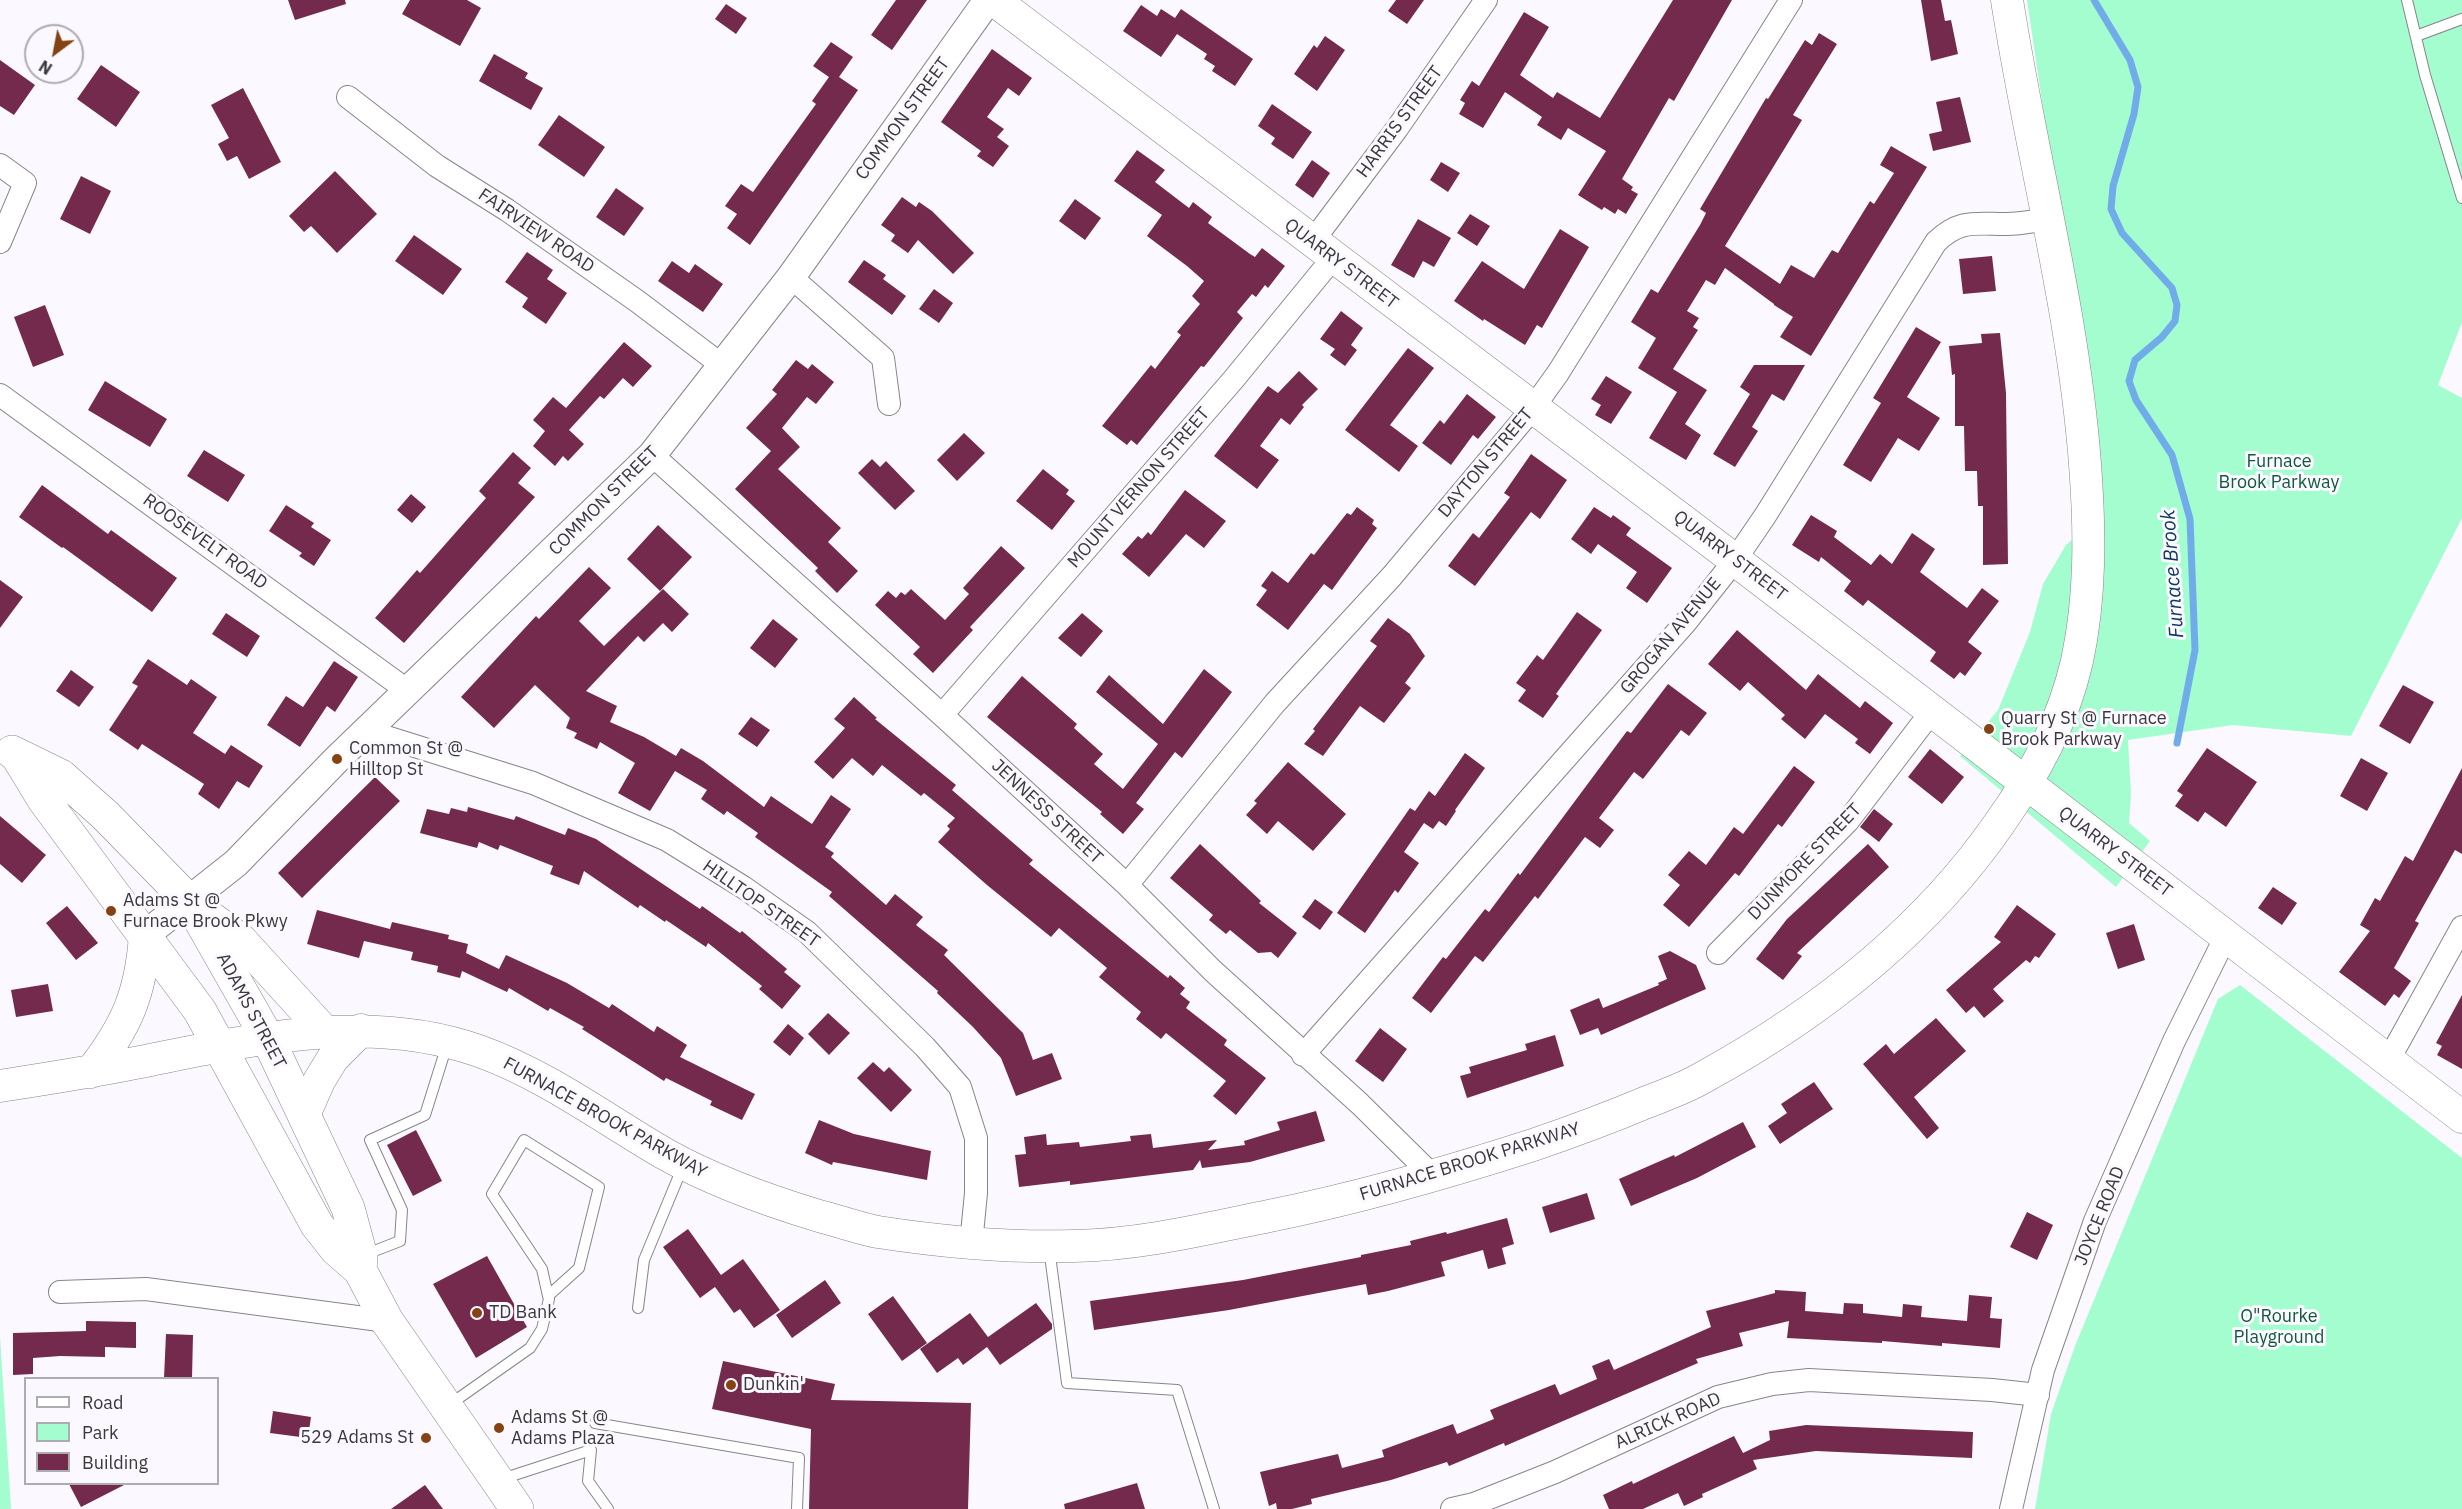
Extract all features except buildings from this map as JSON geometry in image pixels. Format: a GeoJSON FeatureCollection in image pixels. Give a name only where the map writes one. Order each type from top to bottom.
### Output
{"type":"FeatureCollection","features":[{"type":"Feature","properties":{"kind":"main road","name":"QUARRY STREET"},"geometry":{"type":"LineString","coordinates":[[994,0],[1735,560],[2462,1117]]}},
{"type":"Feature","properties":{"kind":"main road","name":"FURNACE BROOK PARKWAY"},"geometry":{"type":"LineString","coordinates":[[0,1086],[90,1072],[219,1047],[324,1032],[361,1030],[424,1036],[477,1050],[523,1070],[684,1163],[756,1197],[868,1230],[971,1244],[1079,1246],[1153,1239],[1299,1210],[1434,1177],[1587,1127],[1697,1082],[1795,1022],[1880,958],[1931,908],[1980,852],[2027,784],[2056,729],[2071,682],[2083,624],[2088,557],[2086,486],[2077,382],[2048,219],[2019,78],[2007,0]]}},
{"type":"Feature","properties":{"kind":"main road","name":"ADAMS STREET"},"geometry":{"type":"LineString","coordinates":[[8,748],[61,776],[105,815],[190,902],[268,1039],[348,1208],[361,1263],[387,1320],[518,1509]]}},
{"type":"Feature","properties":{"kind":"main road","name":"ADAMS STREET"},"geometry":{"type":"LineString","coordinates":[[8,748],[200,1011],[317,1225],[336,1249],[361,1263]]}},
{"type":"Feature","properties":{"kind":"main road"},"geometry":{"type":"LineString","coordinates":[[190,902],[242,940],[324,1032]]}},
{"type":"Feature","properties":{"kind":"main road"},"geometry":{"type":"LineString","coordinates":[[90,1072],[107,1051],[125,1022],[133,1003],[143,969],[145,935]]}},
{"type":"Feature","properties":{"kind":"main road"},"geometry":{"type":"LineString","coordinates":[[304,1115],[319,1081],[333,1058],[361,1030]]}},
{"type":"Feature","properties":{"kind":"street","name":"COMMON STREET"},"geometry":{"type":"LineString","coordinates":[[145,935],[190,902],[236,863],[337,759],[652,455],[791,277],[988,0]]}},
{"type":"Feature","properties":{"kind":"street","name":"HARRIS STREET"},"geometry":{"type":"LineString","coordinates":[[1322,250],[1396,130],[1486,0]]}},
{"type":"Feature","properties":{"kind":"street","name":"DAYTON STREET"},"geometry":{"type":"LineString","coordinates":[[1127,885],[1275,703],[1392,576],[1533,408],[1558,373],[1791,0]]}},
{"type":"Feature","properties":{"kind":"street","name":"FAIRVIEW ROAD"},"geometry":{"type":"LineString","coordinates":[[348,97],[436,166],[507,210],[638,301],[723,366]]}},
{"type":"Feature","properties":{"kind":"street"},"geometry":{"type":"LineString","coordinates":[[0,165],[25,183],[0,242]]}},
{"type":"Feature","properties":{"kind":"street","name":"GROGAN AVENUE"},"geometry":{"type":"LineString","coordinates":[[1303,1055],[1686,622],[1735,560],[1936,242],[1954,228],[1965,224],[2016,224],[2048,219]]}},
{"type":"Feature","properties":{"kind":"street","name":"MOUNT VERNON STREET"},"geometry":{"type":"LineString","coordinates":[[942,715],[1233,380],[1322,250]]}},
{"type":"Feature","properties":{"kind":"street"},"geometry":{"type":"LineString","coordinates":[[791,277],[883,358],[889,404]]}},
{"type":"Feature","properties":{"kind":"street","name":"ROOSEVELT ROAD"},"geometry":{"type":"LineString","coordinates":[[0,395],[408,691]]}},
{"type":"Feature","properties":{"kind":"street","name":"JENNESS STREET"},"geometry":{"type":"LineString","coordinates":[[652,455],[942,715],[1127,885],[1213,971],[1303,1055],[1360,1104],[1434,1177]]}},
{"type":"Feature","properties":{"kind":"street","name":"DUNMORE STREET"},"geometry":{"type":"LineString","coordinates":[[1718,953],[1848,821],[1932,711]]}},
{"type":"Feature","properties":{"kind":"street","name":"HILLTOP STREET"},"geometry":{"type":"LineString","coordinates":[[367,731],[533,783],[667,840],[743,887],[807,932],[925,1047],[960,1087],[976,1138],[976,1193],[971,1244]]}},
{"type":"Feature","properties":{"kind":"street"},"geometry":{"type":"LineString","coordinates":[[2388,1061],[2462,927]]}},
{"type":"Feature","properties":{"kind":"street","name":"JOYCE ROAD"},"geometry":{"type":"LineString","coordinates":[[2011,1509],[2043,1370],[2095,1221],[2174,1041],[2226,936]]}},
{"type":"Feature","properties":{"kind":"street"},"geometry":{"type":"LineString","coordinates":[[60,1292],[146,1289],[387,1320]]}},
{"type":"Feature","properties":{"kind":"street","name":"ALRICK ROAD"},"geometry":{"type":"LineString","coordinates":[[1452,1509],[1474,1504],[1555,1472],[1718,1397],[1772,1384],[1809,1380],[1992,1390],[2037,1395]]}},
{"type":"Feature","properties":{"kind":"lane"},"geometry":{"type":"LineString","coordinates":[[2407,0],[2462,198]]}},
{"type":"Feature","properties":{"kind":"lane"},"geometry":{"type":"LineString","coordinates":[[2416,36],[2462,19]]}},
{"type":"Feature","properties":{"kind":"lane"},"geometry":{"type":"LineString","coordinates":[[361,1263],[400,1240],[402,1210],[370,1140],[425,1115],[448,1042]]}},
{"type":"Feature","properties":{"kind":"lane"},"geometry":{"type":"LineString","coordinates":[[446,1407],[530,1348],[542,1329],[548,1296],[542,1269],[492,1194],[524,1140],[599,1187],[579,1268],[548,1296]]}},
{"type":"Feature","properties":{"kind":"lane"},"geometry":{"type":"LineString","coordinates":[[638,1308],[644,1260],[684,1163]]}},
{"type":"Feature","properties":{"kind":"lane"},"geometry":{"type":"LineString","coordinates":[[1049,1246],[1067,1383],[1177,1390],[1214,1509]]}},
{"type":"Feature","properties":{"kind":"lane"},"geometry":{"type":"LineString","coordinates":[[595,1424],[799,1458],[797,1509]]}},
{"type":"Feature","properties":{"kind":"lane"},"geometry":{"type":"LineString","coordinates":[[497,1480],[591,1450],[588,1481],[608,1509]]}},
{"type":"Feature","properties":{"kind":"green space","name":"Furnace Brook Parkway"},"geometry":{"type":"Polygon","coordinates":[[[2027,0],[2462,0],[2462,322],[2438,385],[2462,398],[2462,518],[2351,736],[2233,725],[2128,740],[2131,795],[2129,823],[2150,841],[2116,887],[1960,756],[1998,710],[2030,632],[2043,584],[2066,545],[2103,513],[2027,0]]]}},
{"type":"Feature","properties":{"kind":"green space","name":"O\"Rourke Playground"},"geometry":{"type":"Polygon","coordinates":[[[2240,985],[2462,1158],[2462,1509],[2035,1509],[2051,1414],[2075,1346],[2218,999],[2240,985]]]}},
{"type":"Feature","properties":{"kind":"green space"},"geometry":{"type":"Polygon","coordinates":[[[0,1336],[11,1509],[0,1509],[0,1336]]]}},
{"type":"Feature","properties":{"kind":"waterway","name":"Furnace Brook"},"geometry":{"type":"LineString","coordinates":[[2094,0],[2130,60],[2138,87],[2134,114],[2113,186],[2111,209],[2122,233],[2172,288],[2177,305],[2175,321],[2162,337],[2135,360],[2129,381],[2136,400],[2172,455],[2190,519],[2195,650],[2177,743]]}},
{"type":"Feature","properties":{"kind":"place","name":"Quarry St @ Furnace Brook Parkway"},"geometry":{"type":"Point","coordinates":[1989,729]}},
{"type":"Feature","properties":{"kind":"place","name":"Common St @ Hilltop St"},"geometry":{"type":"Point","coordinates":[337,759]}},
{"type":"Feature","properties":{"kind":"place","name":"Adams St @ Furnace Brook Pkwy"},"geometry":{"type":"Point","coordinates":[111,911]}},
{"type":"Feature","properties":{"kind":"place","name":"TD Bank"},"geometry":{"type":"Point","coordinates":[477,1313]}},
{"type":"Feature","properties":{"kind":"place","name":"Dunkin'"},"geometry":{"type":"Point","coordinates":[731,1385]}},
{"type":"Feature","properties":{"kind":"place","name":"Adams St @ Adams Plaza"},"geometry":{"type":"Point","coordinates":[499,1428]}},
{"type":"Feature","properties":{"kind":"place","name":"529 Adams St"},"geometry":{"type":"Point","coordinates":[426,1438]}}]}
